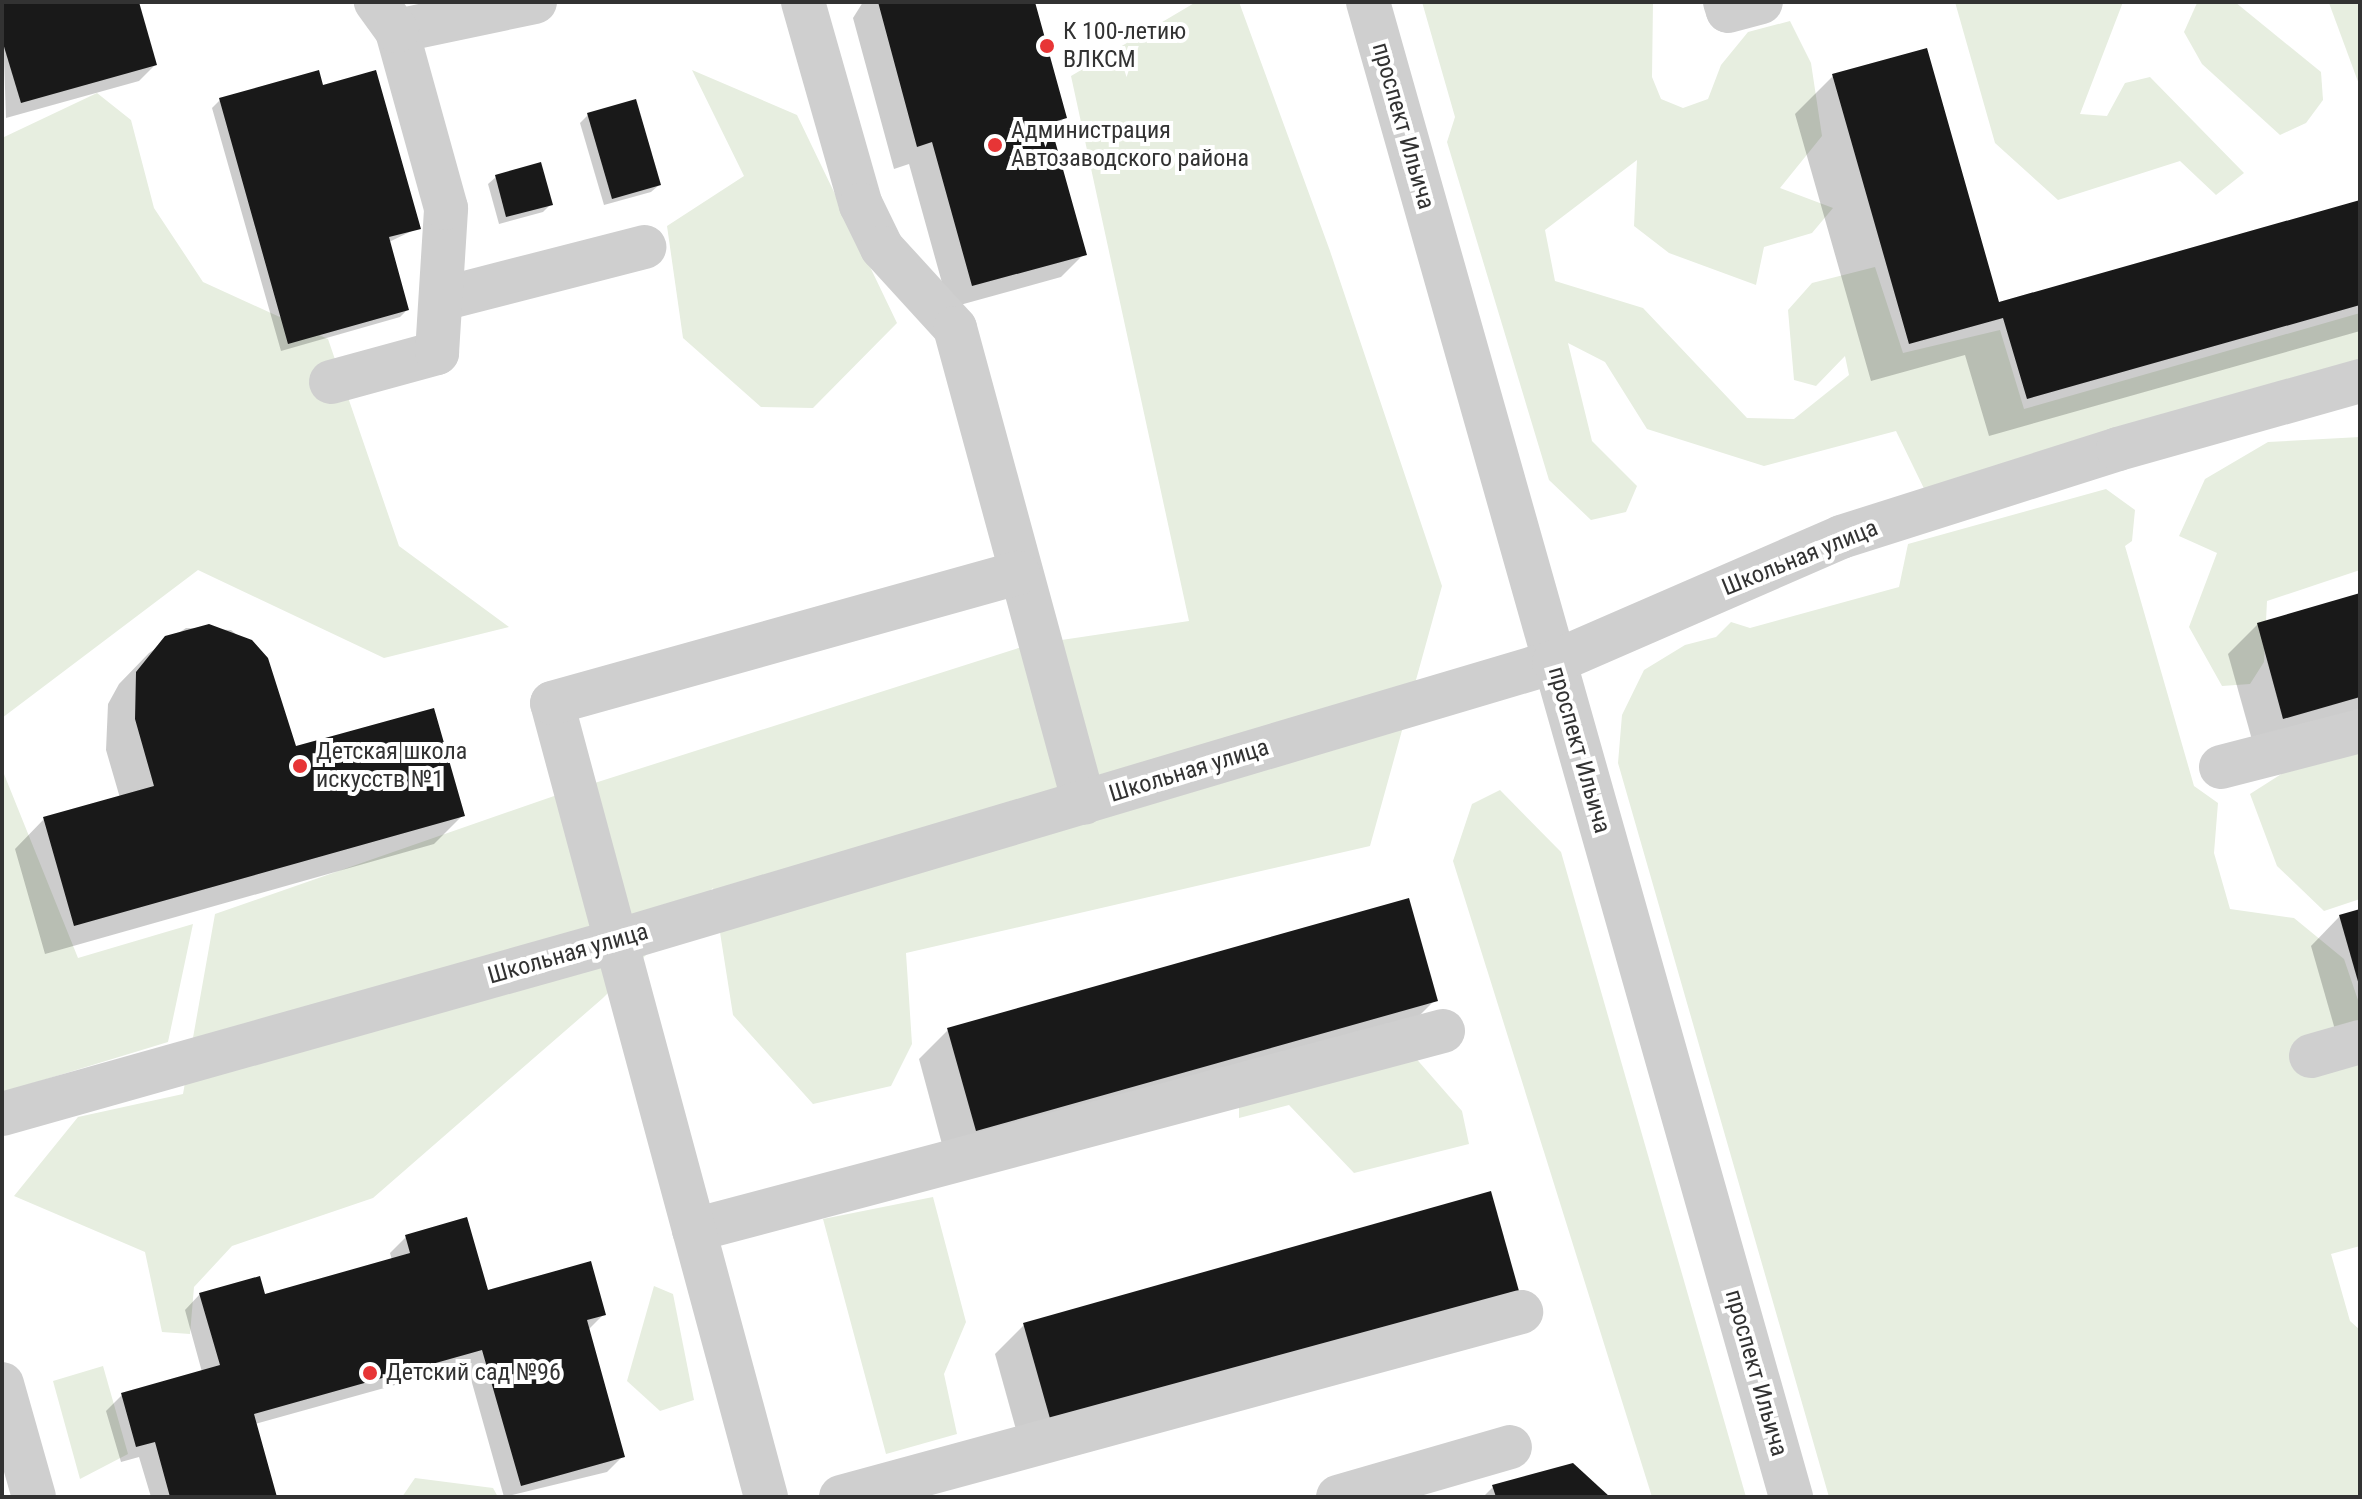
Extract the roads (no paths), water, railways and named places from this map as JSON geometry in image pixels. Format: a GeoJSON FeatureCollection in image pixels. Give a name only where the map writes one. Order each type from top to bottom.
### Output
{"type":"FeatureCollection","features":[{"type":"Feature","properties":{"kind":"street"},"geometry":{"type":"LineString","coordinates":[[331,382],[437,353],[446,208],[387,16],[535,2]]}},
{"type":"Feature","properties":{"kind":"street"},"geometry":{"type":"LineString","coordinates":[[803,2],[861,205],[882,248],[955,328],[1018,573],[1084,803]]}},
{"type":"Feature","properties":{"kind":"street","name":"проспект Ильича"},"geometry":{"type":"LineString","coordinates":[[1368,2],[1791,1497]]}},
{"type":"Feature","properties":{"kind":"street"},"geometry":{"type":"LineString","coordinates":[[1725,2],[1728,11],[1761,2]]}},
{"type":"Feature","properties":{"kind":"street"},"geometry":{"type":"LineString","coordinates":[[442,299],[644,247]]}},
{"type":"Feature","properties":{"kind":"street","name":"Школьная улица"},"geometry":{"type":"LineString","coordinates":[[2,1114],[613,942],[1554,662],[1841,537],[2118,449],[2360,381]]}},
{"type":"Feature","properties":{"kind":"street"},"geometry":{"type":"LineString","coordinates":[[766,1497],[613,942],[552,703],[1018,573]]}},
{"type":"Feature","properties":{"kind":"street"},"geometry":{"type":"LineString","coordinates":[[2221,767],[2360,731]]}},
{"type":"Feature","properties":{"kind":"street"},"geometry":{"type":"LineString","coordinates":[[694,1230],[1443,1031]]}},
{"type":"Feature","properties":{"kind":"street"},"geometry":{"type":"LineString","coordinates":[[2311,1056],[2360,1042]]}},
{"type":"Feature","properties":{"kind":"street"},"geometry":{"type":"LineString","coordinates":[[841,1497],[1521,1312]]}},
{"type":"Feature","properties":{"kind":"street"},"geometry":{"type":"LineString","coordinates":[[2,1384],[34,1497]]}},
{"type":"Feature","properties":{"kind":"street"},"geometry":{"type":"LineString","coordinates":[[1338,1497],[1510,1447]]}},
{"type":"Feature","properties":{"kind":"place","name":"К 100-летию ВЛКСМ"},"geometry":{"type":"Point","coordinates":[1047,46]}},
{"type":"Feature","properties":{"kind":"place","name":"Администрация Автозаводского района"},"geometry":{"type":"Point","coordinates":[995,145]}},
{"type":"Feature","properties":{"kind":"place","name":"Детская школа искусств №1"},"geometry":{"type":"Point","coordinates":[300,766]}},
{"type":"Feature","properties":{"kind":"place","name":"Детский сад №96"},"geometry":{"type":"Point","coordinates":[370,1373]}}]}
